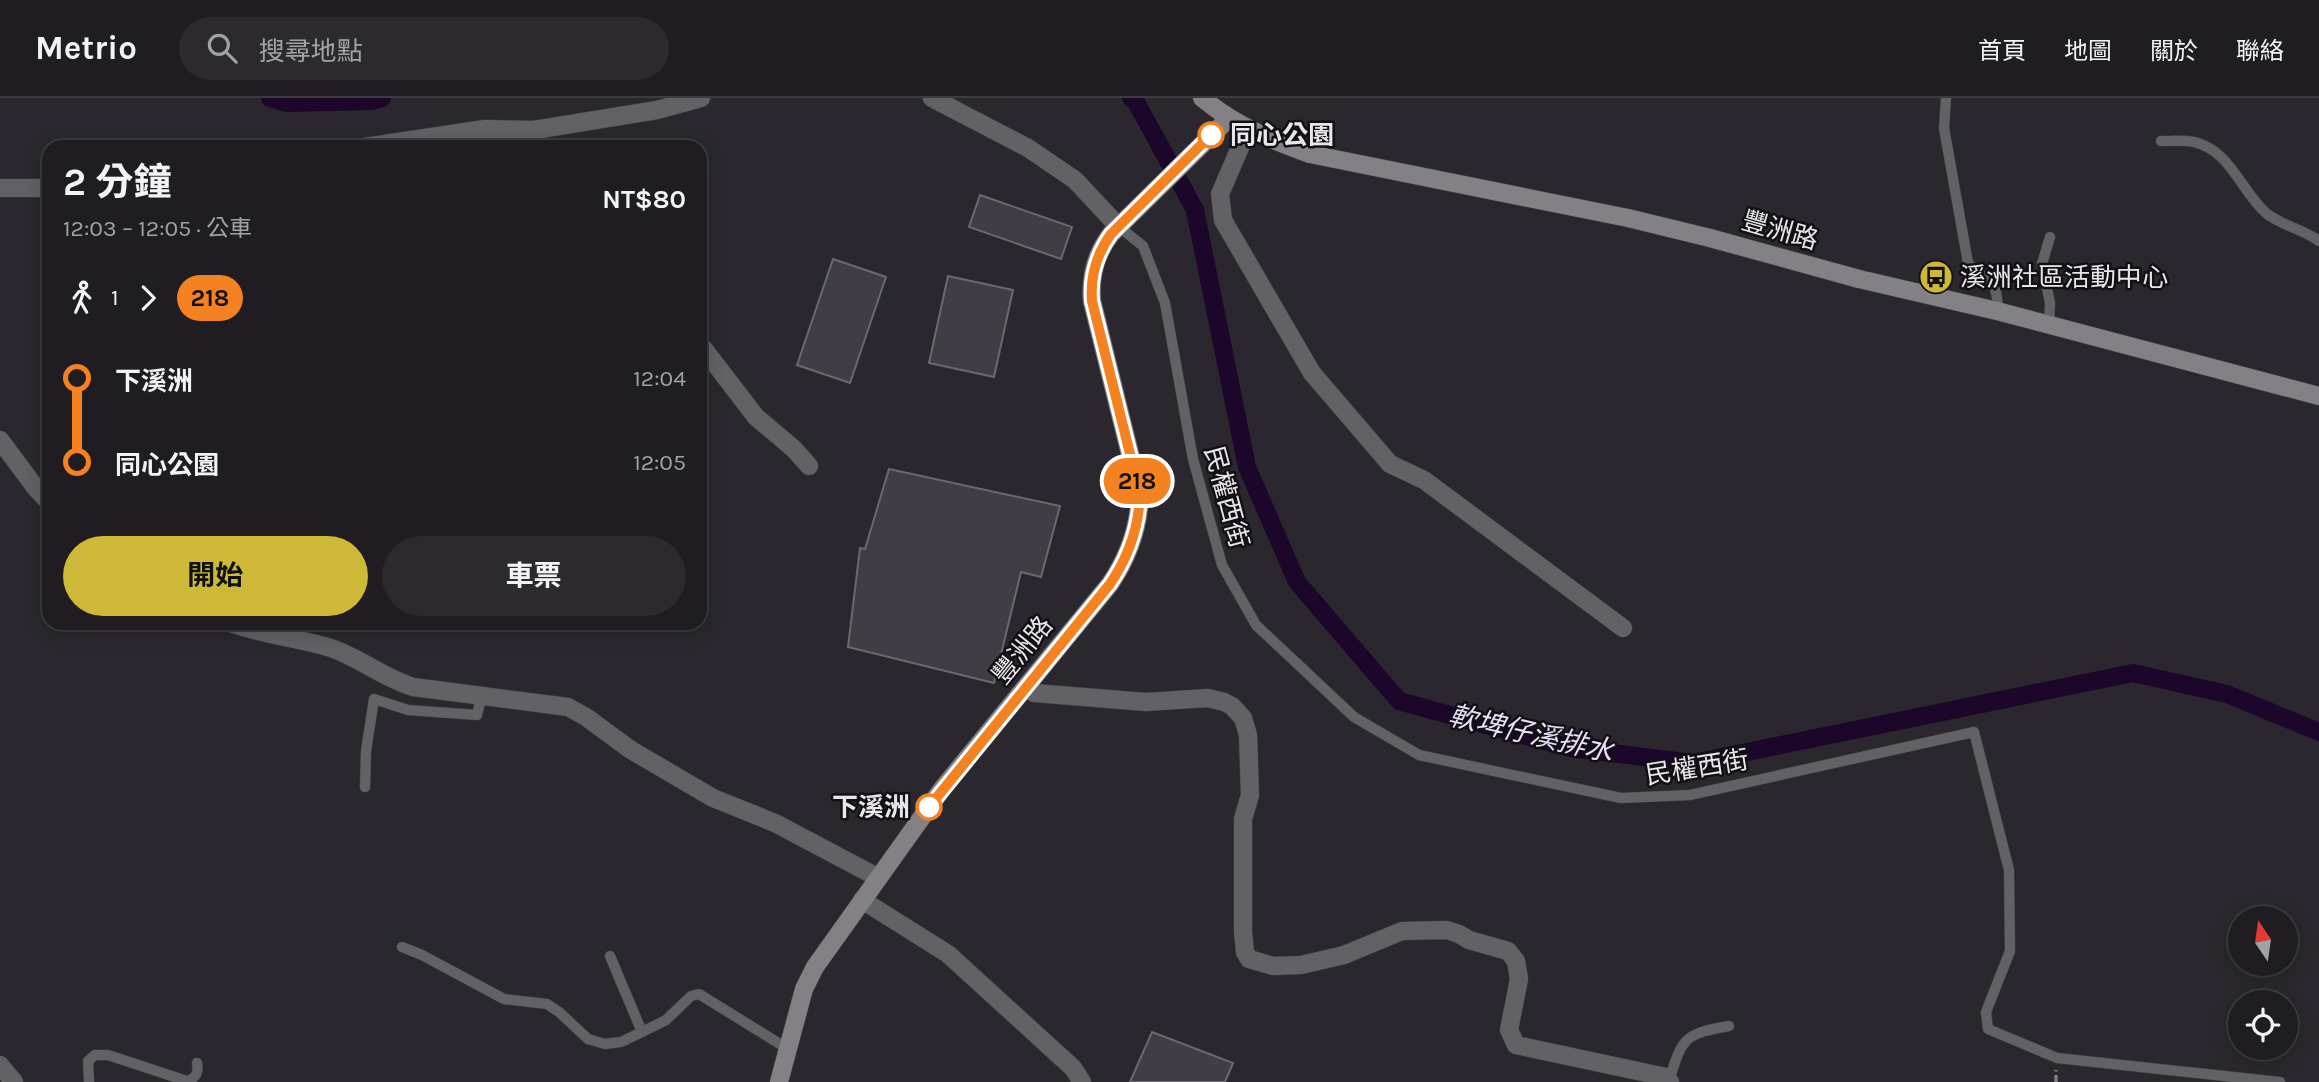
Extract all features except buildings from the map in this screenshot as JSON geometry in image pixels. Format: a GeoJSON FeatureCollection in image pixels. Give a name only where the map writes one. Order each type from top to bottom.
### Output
{"type":"FeatureCollection","features":[{"type":"Feature","properties":{"kind":"street"},"geometry":{"type":"LineString","coordinates":[[412,140],[485,129],[536,139],[701,98]]}},
{"type":"Feature","properties":{"kind":"street"},"geometry":{"type":"LineString","coordinates":[[932,98],[1028,148],[1075,180],[1124,222]]}},
{"type":"Feature","properties":{"kind":"street","name":"豐洲路"},"geometry":{"type":"LineString","coordinates":[[1202,98],[1248,129],[1310,154],[1628,218],[2319,396]]}},
{"type":"Feature","properties":{"kind":"street","name":"豐洲路"},"geometry":{"type":"LineString","coordinates":[[779,1082],[809,978],[877,877],[942,789],[1115,576],[1129,552],[1138,521],[1140,494],[1092,301],[1092,276],[1104,243],[1228,118]]}},
{"type":"Feature","properties":{"kind":"street"},"geometry":{"type":"LineString","coordinates":[[1248,129],[1220,194],[1220,210],[1227,229],[1312,373],[1390,464],[1424,480],[1623,628]]}},
{"type":"Feature","properties":{"kind":"street"},"geometry":{"type":"LineString","coordinates":[[0,188],[42,188]]}},
{"type":"Feature","properties":{"kind":"street"},"geometry":{"type":"LineString","coordinates":[[707,353],[756,417],[794,449],[809,466]]}},
{"type":"Feature","properties":{"kind":"street"},"geometry":{"type":"LineString","coordinates":[[0,440],[42,494]]}},
{"type":"Feature","properties":{"kind":"street"},"geometry":{"type":"LineString","coordinates":[[248,630],[332,649],[404,684],[560,705],[577,711],[631,750],[713,798],[775,823],[877,877]]}},
{"type":"Feature","properties":{"kind":"street"},"geometry":{"type":"LineString","coordinates":[[1026,687],[1034,693],[1146,702],[1208,698],[1224,702],[1238,712],[1247,725],[1248,735],[1250,796],[1243,818],[1243,931],[1245,952],[1249,959],[1273,966],[1301,965],[1344,956],[1402,930],[1447,930],[1508,951],[1516,961],[1519,979],[1509,1030],[1516,1045],[1666,1077],[1669,1081]]}},
{"type":"Feature","properties":{"kind":"street"},"geometry":{"type":"LineString","coordinates":[[862,900],[948,954],[1073,1068],[1082,1082]]}},
{"type":"Feature","properties":{"kind":"street"},"geometry":{"type":"LineString","coordinates":[[0,1065],[14,1082]]}},
{"type":"Feature","properties":{"kind":"lane"},"geometry":{"type":"LineString","coordinates":[[1946,98],[1944,128],[1968,263],[1991,282],[1997,295],[1997,311]]}},
{"type":"Feature","properties":{"kind":"lane"},"geometry":{"type":"LineString","coordinates":[[2161,141],[2193,142],[2210,148],[2220,155],[2266,212],[2278,221],[2319,241]]}},
{"type":"Feature","properties":{"kind":"lane","name":"民權西街"},"geometry":{"type":"LineString","coordinates":[[1124,222],[1143,246],[1165,303],[1194,459],[1222,565],[1256,625],[1353,718],[1419,755],[1621,799],[1690,795],[1974,732],[2009,870],[2010,951],[1986,1012],[1988,1029],[2057,1058],[2280,1082]]}},
{"type":"Feature","properties":{"kind":"lane"},"geometry":{"type":"LineString","coordinates":[[2049,326],[2050,303],[2042,264],[2050,237]]}},
{"type":"Feature","properties":{"kind":"lane"},"geometry":{"type":"LineString","coordinates":[[365,787],[366,751],[374,699],[408,709],[477,715],[482,695]]}},
{"type":"Feature","properties":{"kind":"lane"},"geometry":{"type":"LineString","coordinates":[[402,947],[504,999],[547,1004],[588,1039],[596,1042],[621,1042],[666,1020],[687,998],[699,994],[788,1049]]}},
{"type":"Feature","properties":{"kind":"lane"},"geometry":{"type":"LineString","coordinates":[[610,956],[642,1032]]}},
{"type":"Feature","properties":{"kind":"lane"},"geometry":{"type":"LineString","coordinates":[[1669,1081],[1680,1046],[1700,1031],[1729,1027]]}},
{"type":"Feature","properties":{"kind":"lane"},"geometry":{"type":"LineString","coordinates":[[89,1082],[88,1061],[100,1054],[187,1081],[197,1074],[197,1063]]}},
{"type":"Feature","properties":{"kind":"waterway","name":"軟埤仔溪排水"},"geometry":{"type":"LineString","coordinates":[[270,98],[286,103],[371,101],[382,98]]}},
{"type":"Feature","properties":{"kind":"waterway","name":"軟埤仔溪排水"},"geometry":{"type":"LineString","coordinates":[[1131,98],[1136,102],[1195,210],[1247,467],[1297,582],[1399,701],[1570,748],[1693,763],[2133,673],[2227,694],[2319,732]]}},
{"type":"Feature","properties":{"kind":"bus line","name":"218"},"geometry":{"type":"LineString","coordinates":[[929,807],[1110,584],[1129,552],[1138,521],[1140,494],[1092,301],[1092,276],[1099,254],[1111,234],[1211,135]]}},
{"type":"Feature","properties":{"kind":"place","name":"同心公園"},"geometry":{"type":"Point","coordinates":[1211,135]}},
{"type":"Feature","properties":{"kind":"place","name":"溪洲社區活動中心"},"geometry":{"type":"Point","coordinates":[1936,277]}},
{"type":"Feature","properties":{"kind":"place","name":"下溪洲"},"geometry":{"type":"Point","coordinates":[929,807]}}]}
